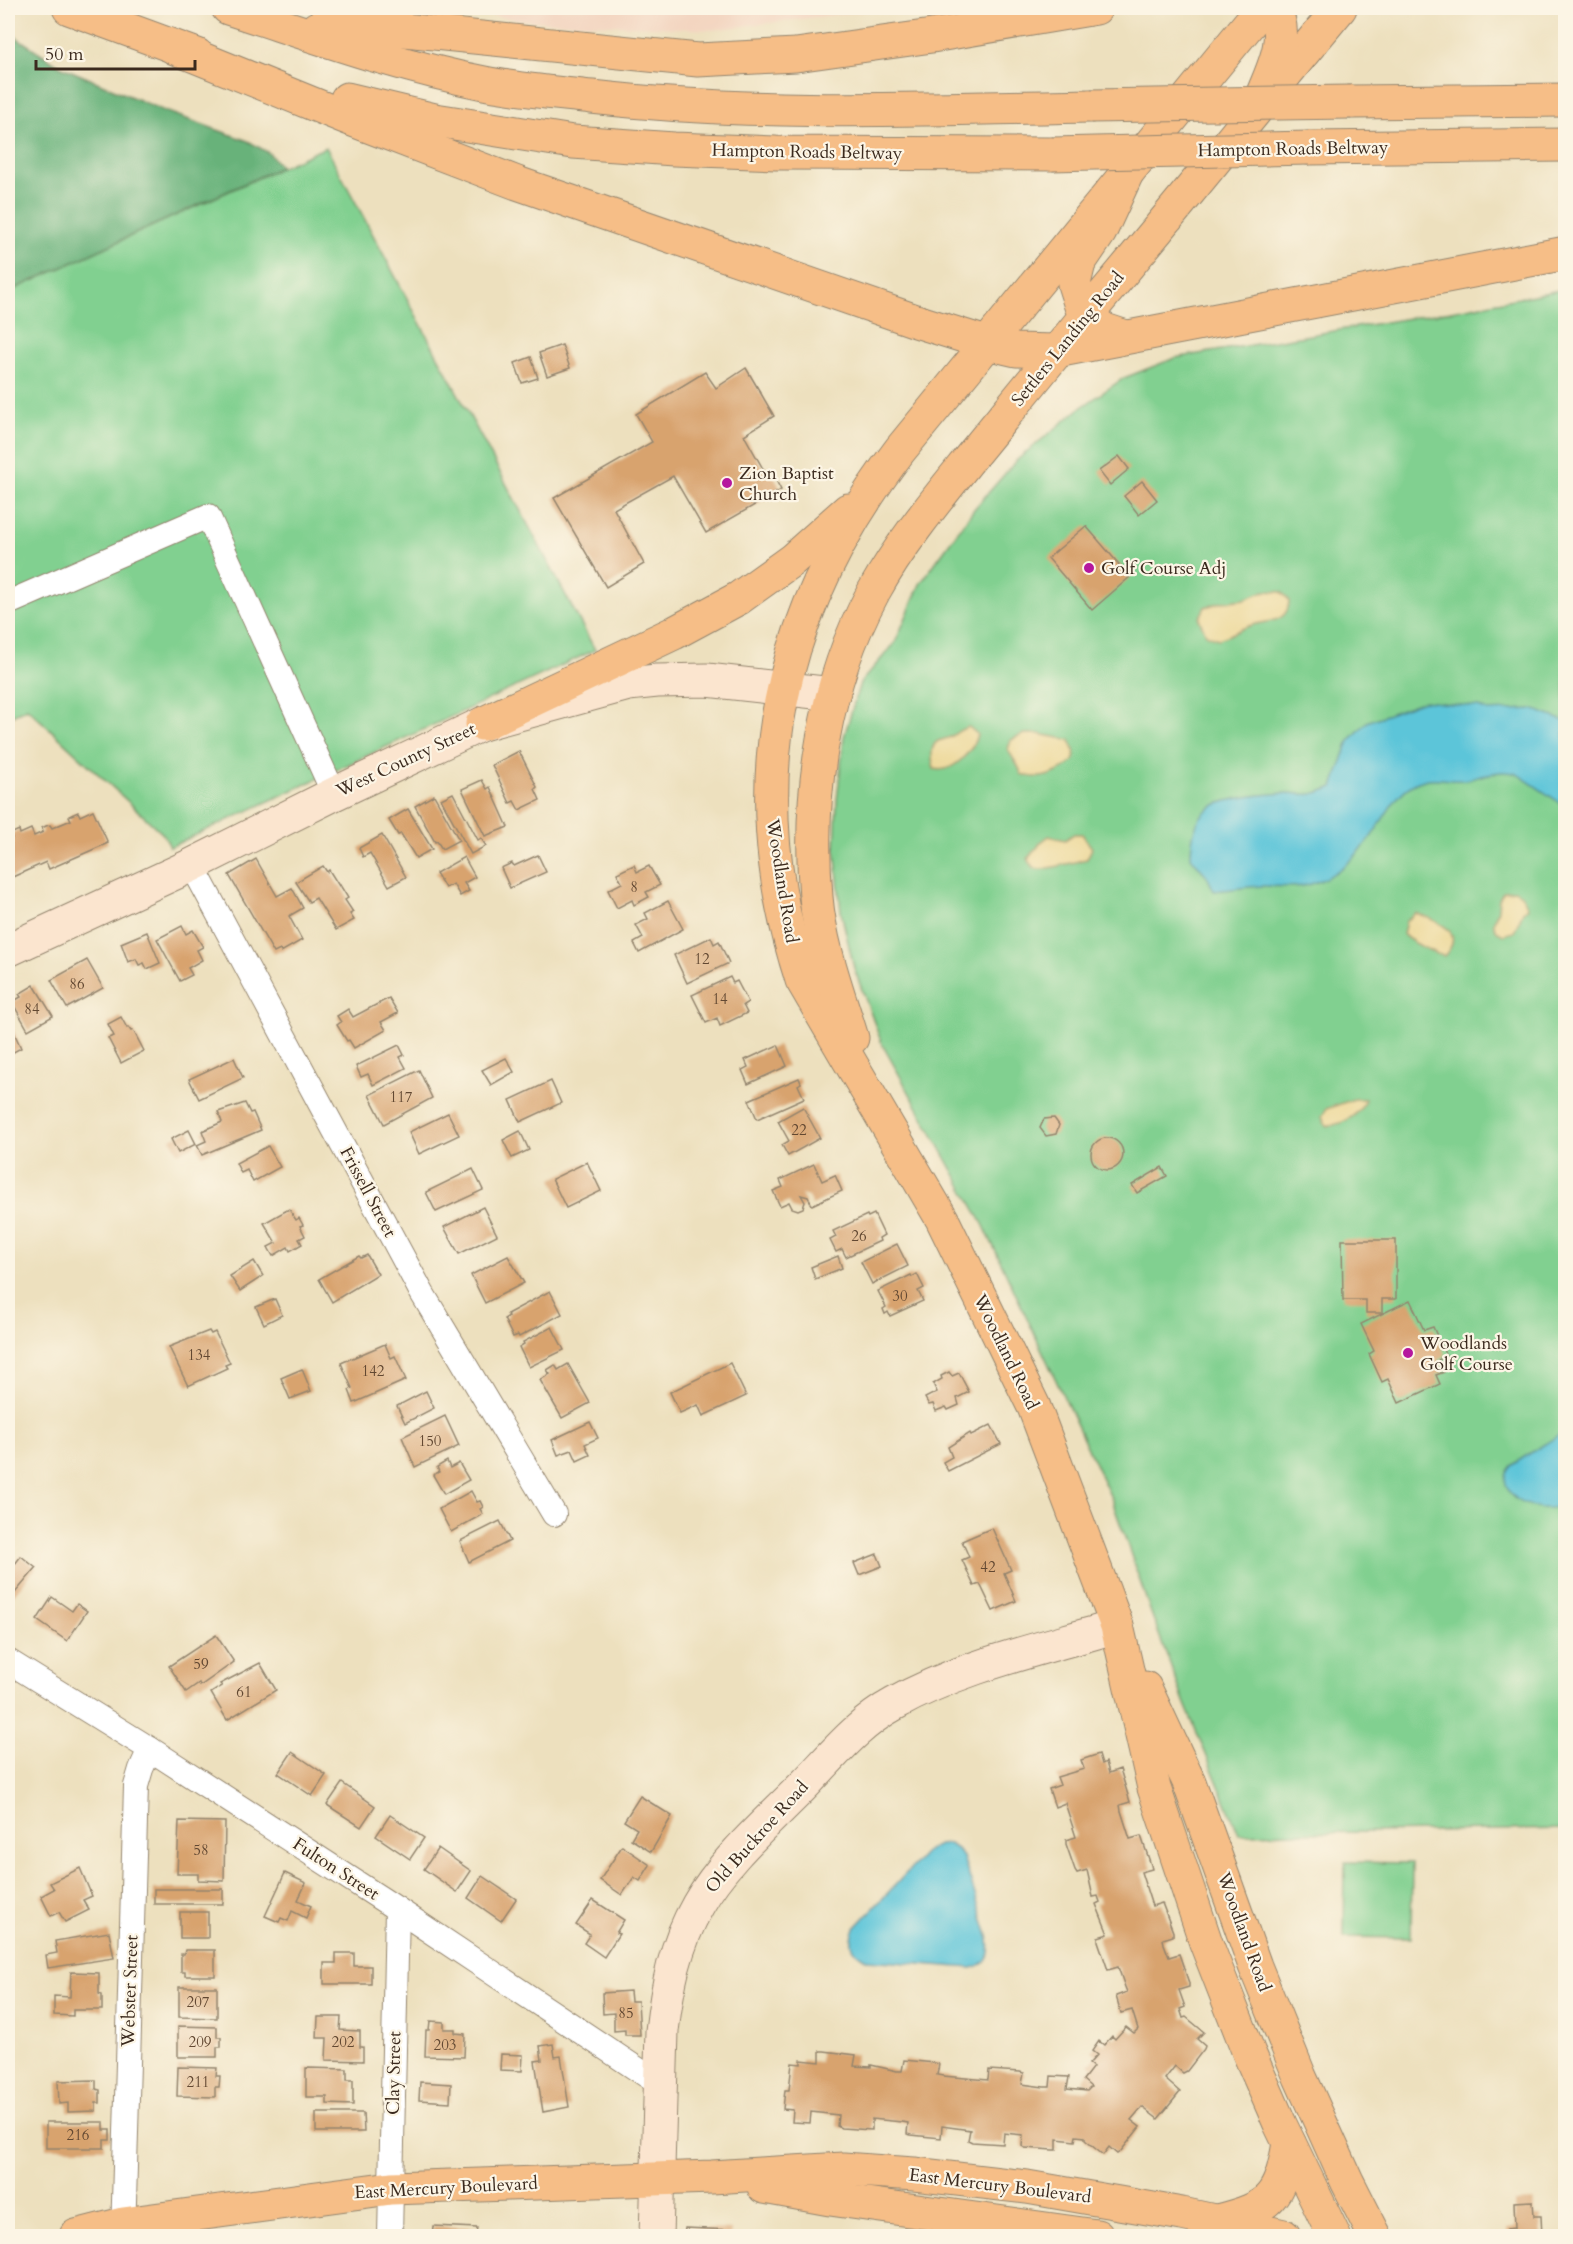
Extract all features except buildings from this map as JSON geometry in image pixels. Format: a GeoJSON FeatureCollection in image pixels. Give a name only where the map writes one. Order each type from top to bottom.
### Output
{"type":"FeatureCollection","features":[{"type":"Feature","properties":{"kind":"main road","name":"Hampton Roads Beltway"},"geometry":{"type":"LineString","coordinates":[[69,8],[175,48],[328,95],[435,120],[573,142],[776,153],[1052,154],[1566,145]]}},
{"type":"Feature","properties":{"kind":"main road"},"geometry":{"type":"LineString","coordinates":[[228,8],[405,64],[485,84],[641,103],[756,110],[1566,99]]}},
{"type":"Feature","properties":{"kind":"main road"},"geometry":{"type":"LineString","coordinates":[[294,29],[355,25],[698,60],[796,56],[1096,8]]}},
{"type":"Feature","properties":{"kind":"main road"},"geometry":{"type":"LineString","coordinates":[[783,688],[806,613],[819,583],[835,550],[868,494],[900,450],[1262,8]]}},
{"type":"Feature","properties":{"kind":"main road"},"geometry":{"type":"LineString","coordinates":[[1257,108],[1282,37],[1280,23],[1273,8]]}},
{"type":"Feature","properties":{"kind":"main road","name":"Settlers Landing Road"},"geometry":{"type":"LineString","coordinates":[[834,694],[855,632],[873,594],[918,522],[1056,351],[1340,8]]}},
{"type":"Feature","properties":{"kind":"main road"},"geometry":{"type":"LineString","coordinates":[[175,48],[517,183],[986,344],[1016,350],[1056,351],[1566,253]]}},
{"type":"Feature","properties":{"kind":"main road"},"geometry":{"type":"LineString","coordinates":[[1126,337],[1105,330],[1087,315],[1074,284],[1075,275],[1085,252],[1100,232],[1127,173]]}},
{"type":"Feature","properties":{"kind":"main road"},"geometry":{"type":"LineString","coordinates":[[482,724],[674,633],[739,598],[792,560],[868,494]]}},
{"type":"Feature","properties":{"kind":"main road","name":"West County Street"},"geometry":{"type":"LineString","coordinates":[[8,950],[192,865],[482,724],[628,684],[697,680],[834,694]]}},
{"type":"Feature","properties":{"kind":"main road","name":"Woodland Road"},"geometry":{"type":"LineString","coordinates":[[783,688],[776,736],[772,815],[777,870],[789,941],[802,980],[942,1219],[1034,1407],[1117,1626],[1189,1782],[1256,1966],[1300,2077],[1347,2181],[1375,2236]]}},
{"type":"Feature","properties":{"kind":"main road","name":"Woodland Road"},"geometry":{"type":"LineString","coordinates":[[834,694],[824,735],[816,787],[814,838],[816,898],[831,971],[868,1091]]}},
{"type":"Feature","properties":{"kind":"main road","name":"Woodland Road"},"geometry":{"type":"LineString","coordinates":[[1117,1626],[1154,1788],[1215,1965],[1249,2053],[1334,2236]]}},
{"type":"Feature","properties":{"kind":"main road","name":"Old Buckroe Road"},"geometry":{"type":"LineString","coordinates":[[656,2236],[662,2031],[667,1989],[683,1936],[699,1903],[736,1856],[848,1739],[878,1713],[952,1676],[1117,1626]]}},
{"type":"Feature","properties":{"kind":"main road"},"geometry":{"type":"LineString","coordinates":[[1217,2221],[1251,2212],[1271,2199],[1282,2176],[1289,2143]]}},
{"type":"Feature","properties":{"kind":"main road","name":"East Mercury Boulevard"},"geometry":{"type":"LineString","coordinates":[[76,2236],[391,2188],[712,2177],[843,2169],[914,2174],[1027,2187],[1217,2221],[1284,2236]]}},
{"type":"Feature","properties":{"kind":"main road","name":"East Mercury Boulevard"},"geometry":{"type":"LineString","coordinates":[[712,2177],[831,2199],[1097,2236]]}},
{"type":"Feature","properties":{"kind":"street"},"geometry":{"type":"LineString","coordinates":[[8,603],[208,516],[334,794]]}},
{"type":"Feature","properties":{"kind":"street","name":"Frissell Street"},"geometry":{"type":"LineString","coordinates":[[192,865],[422,1293],[554,1514]]}},
{"type":"Feature","properties":{"kind":"street","name":"Fulton Street"},"geometry":{"type":"LineString","coordinates":[[8,1661],[150,1749],[397,1909],[661,2085]]}},
{"type":"Feature","properties":{"kind":"street","name":"Webster Street"},"geometry":{"type":"LineString","coordinates":[[123,2230],[136,1786],[150,1749]]}},
{"type":"Feature","properties":{"kind":"street","name":"Clay Street"},"geometry":{"type":"LineString","coordinates":[[390,2236],[397,1909]]}},
{"type":"Feature","properties":{"kind":"shaded area"},"geometry":{"type":"Polygon","coordinates":[[[436,8],[891,8],[712,30],[529,21],[436,8]]]}},
{"type":"Feature","properties":{"kind":"green space"},"geometry":{"type":"Polygon","coordinates":[[[8,32],[60,66],[162,110],[248,141],[269,153],[281,167],[8,292],[8,32]]]}},
{"type":"Feature","properties":{"kind":"green space"},"geometry":{"type":"Polygon","coordinates":[[[326,147],[595,650],[170,847],[164,835],[27,708],[8,717],[8,292],[326,147]]]}},
{"type":"Feature","properties":{"kind":"green space"},"geometry":{"type":"Polygon","coordinates":[[[1565,289],[1565,1829],[1239,1834],[1185,1704],[1112,1500],[983,1224],[882,1044],[854,968],[841,912],[835,848],[837,800],[844,737],[860,683],[895,643],[920,584],[974,509],[1017,460],[1079,409],[1124,378],[1175,358],[1451,311],[1565,289]]]}},
{"type":"Feature","properties":{"kind":"green space"},"geometry":{"type":"Polygon","coordinates":[[[1345,1862],[1412,1863],[1411,1938],[1344,1937],[1345,1862]]]}},
{"type":"Feature","properties":{"kind":"sand"},"geometry":{"type":"Polygon","coordinates":[[[1264,591],[1282,592],[1289,600],[1288,608],[1281,618],[1249,626],[1218,639],[1206,634],[1199,619],[1205,607],[1245,599],[1264,591]]]}},
{"type":"Feature","properties":{"kind":"sand"},"geometry":{"type":"Polygon","coordinates":[[[969,727],[977,734],[967,754],[955,765],[941,770],[934,769],[932,754],[935,743],[969,727]]]}},
{"type":"Feature","properties":{"kind":"sand"},"geometry":{"type":"Polygon","coordinates":[[[1024,734],[1039,734],[1070,740],[1075,757],[1063,769],[1047,776],[1032,777],[1021,774],[1008,749],[1011,740],[1024,734]]]}},
{"type":"Feature","properties":{"kind":"sand"},"geometry":{"type":"Polygon","coordinates":[[[1074,834],[1082,834],[1092,848],[1087,859],[1041,869],[1032,865],[1028,858],[1049,836],[1065,840],[1074,834]]]}},
{"type":"Feature","properties":{"kind":"sand"},"geometry":{"type":"Polygon","coordinates":[[[1515,890],[1521,894],[1528,907],[1523,912],[1514,932],[1503,935],[1494,926],[1499,900],[1504,891],[1515,890]]]}},
{"type":"Feature","properties":{"kind":"sand"},"geometry":{"type":"Polygon","coordinates":[[[1416,913],[1440,924],[1451,934],[1453,940],[1451,947],[1444,956],[1422,947],[1403,934],[1406,921],[1416,913]]]}},
{"type":"Feature","properties":{"kind":"sand"},"geometry":{"type":"Polygon","coordinates":[[[1354,1099],[1365,1099],[1355,1114],[1338,1124],[1326,1126],[1322,1117],[1326,1109],[1354,1099]]]}},
{"type":"Feature","properties":{"kind":"water"},"geometry":{"type":"Polygon","coordinates":[[[1424,701],[1478,707],[1488,711],[1532,709],[1565,721],[1565,806],[1517,774],[1510,772],[1497,772],[1464,780],[1424,780],[1405,790],[1358,852],[1343,867],[1326,878],[1302,886],[1258,886],[1214,891],[1207,876],[1191,857],[1196,826],[1207,810],[1223,802],[1246,797],[1288,793],[1311,794],[1333,787],[1349,741],[1367,722],[1424,701]]]}},
{"type":"Feature","properties":{"kind":"water"},"geometry":{"type":"Polygon","coordinates":[[[1565,1426],[1565,1503],[1556,1507],[1544,1508],[1522,1502],[1512,1495],[1507,1487],[1506,1478],[1511,1467],[1562,1433],[1565,1426]]]}},
{"type":"Feature","properties":{"kind":"water"},"geometry":{"type":"Polygon","coordinates":[[[949,1844],[963,1857],[989,1939],[989,1954],[985,1961],[972,1968],[868,1960],[858,1954],[852,1943],[855,1928],[928,1850],[949,1844]]]}},
{"type":"Feature","properties":{"kind":"place","name":"Zion Baptist Church"},"geometry":{"type":"Point","coordinates":[727,483]}},
{"type":"Feature","properties":{"kind":"place","name":"Golf Course Adj"},"geometry":{"type":"Point","coordinates":[1089,568]}},
{"type":"Feature","properties":{"kind":"place","name":"Woodlands Golf Course"},"geometry":{"type":"Point","coordinates":[1408,1353]}}]}
